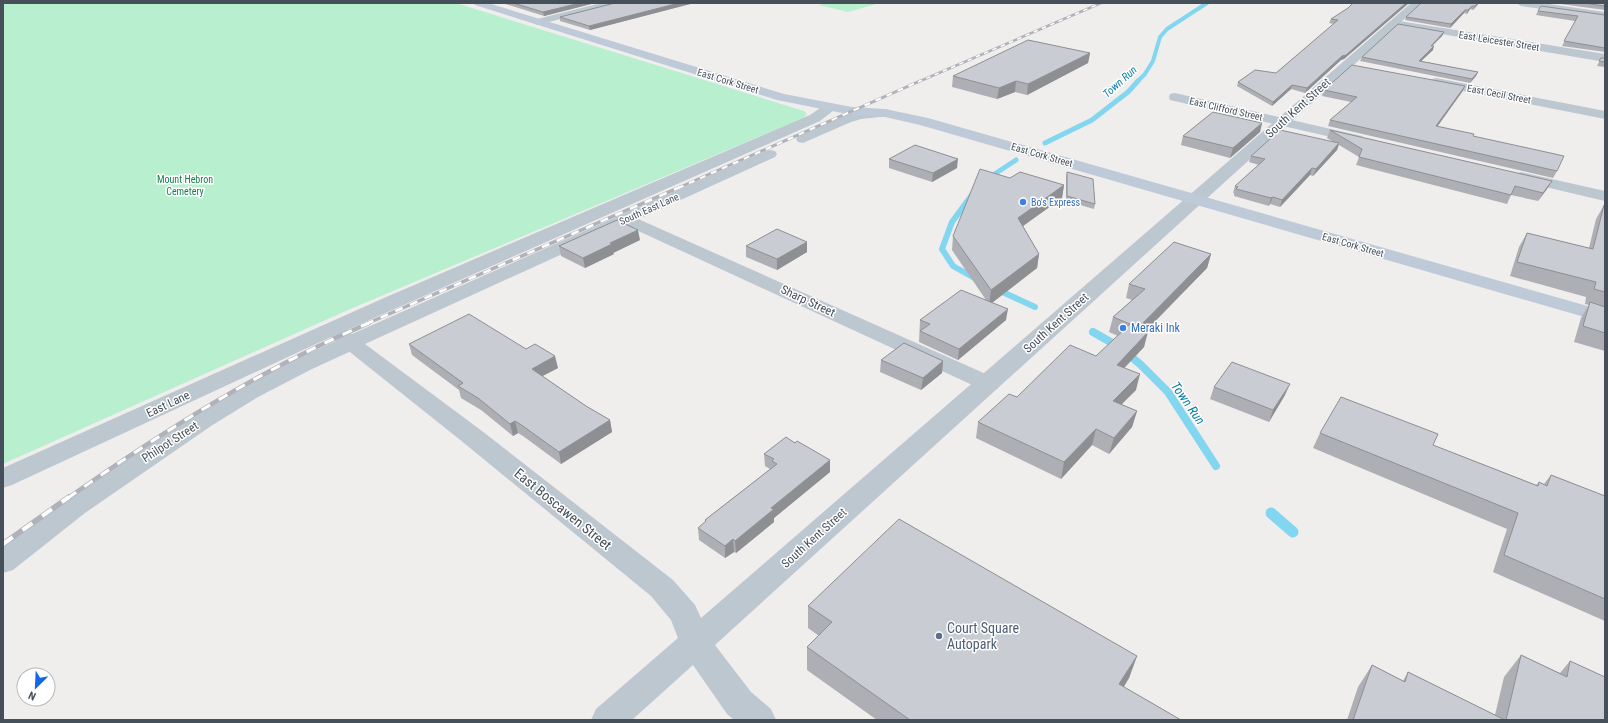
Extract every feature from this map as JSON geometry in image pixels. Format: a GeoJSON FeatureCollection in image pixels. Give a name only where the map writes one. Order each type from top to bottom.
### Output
{"type":"FeatureCollection","features":[{"type":"Feature","properties":{"kind":"main road","name":"East Cork Street"},"geometry":{"type":"LineString","coordinates":[[478,3],[746,87],[782,97],[831,107],[852,111],[885,113],[923,121],[1605,317]]}},
{"type":"Feature","properties":{"kind":"street"},"geometry":{"type":"LineString","coordinates":[[537,22],[613,3]]}},
{"type":"Feature","properties":{"kind":"street","name":"South Kent Street"},"geometry":{"type":"LineString","coordinates":[[608,720],[1284,122],[1346,64],[1417,3]]}},
{"type":"Feature","properties":{"kind":"street"},"geometry":{"type":"LineString","coordinates":[[1521,3],[1605,15]]}},
{"type":"Feature","properties":{"kind":"street","name":"East Leicester Street"},"geometry":{"type":"LineString","coordinates":[[1393,23],[1605,58]]}},
{"type":"Feature","properties":{"kind":"street"},"geometry":{"type":"LineString","coordinates":[[1346,64],[1362,67]]}},
{"type":"Feature","properties":{"kind":"street","name":"East Cecil Street"},"geometry":{"type":"LineString","coordinates":[[1425,80],[1605,114]]}},
{"type":"Feature","properties":{"kind":"street","name":"East Clifford Street"},"geometry":{"type":"LineString","coordinates":[[1175,97],[1370,142]]}},
{"type":"Feature","properties":{"kind":"street","name":"South East Lane"},"geometry":{"type":"LineString","coordinates":[[341,336],[815,118],[831,107]]}},
{"type":"Feature","properties":{"kind":"street","name":"South East Lane"},"geometry":{"type":"LineString","coordinates":[[341,336],[627,218],[846,119],[860,115],[885,113]]}},
{"type":"Feature","properties":{"kind":"street"},"geometry":{"type":"LineString","coordinates":[[1506,173],[1605,196]]}},
{"type":"Feature","properties":{"kind":"street","name":"Sharp Street"},"geometry":{"type":"LineString","coordinates":[[627,218],[989,384]]}},
{"type":"Feature","properties":{"kind":"street","name":"East Lane"},"geometry":{"type":"LineString","coordinates":[[3,479],[341,336]]}},
{"type":"Feature","properties":{"kind":"street","name":"Philpot Street"},"geometry":{"type":"LineString","coordinates":[[3,562],[74,506],[203,421],[304,364],[341,336]]}},
{"type":"Feature","properties":{"kind":"street","name":"East Boscawen Street"},"geometry":{"type":"LineString","coordinates":[[341,336],[473,437],[662,588],[684,614],[695,643],[739,703],[759,720]]}},
{"type":"Feature","properties":{"kind":"green space","name":"Mount Hebron Cemetery"},"geometry":{"type":"Polygon","coordinates":[[[3,3],[456,3],[804,111],[807,114],[803,118],[348,310],[3,464],[3,3]]]}},
{"type":"Feature","properties":{"kind":"green space"},"geometry":{"type":"Polygon","coordinates":[[[827,3],[880,3],[848,12],[819,5],[827,3]]]}},
{"type":"Feature","properties":{"kind":"building"},"geometry":{"type":"Polygon","coordinates":[[[513,3],[580,3],[543,12],[513,3]]]}},
{"type":"Feature","properties":{"kind":"building"},"geometry":{"type":"Polygon","coordinates":[[[615,3],[679,3],[589,26],[560,17],[615,3]]]}},
{"type":"Feature","properties":{"kind":"building"},"geometry":{"type":"Polygon","coordinates":[[[1353,3],[1406,3],[1346,55],[1342,56],[1307,88],[1292,85],[1273,102],[1238,82],[1255,70],[1276,73],[1338,20],[1331,19],[1353,3]]]}},
{"type":"Feature","properties":{"kind":"building"},"geometry":{"type":"Polygon","coordinates":[[[1421,3],[1478,3],[1468,10],[1465,10],[1451,24],[1406,17],[1421,3]]]}},
{"type":"Feature","properties":{"kind":"building"},"geometry":{"type":"Polygon","coordinates":[[[1583,3],[1605,3],[1605,6],[1583,3]]]}},
{"type":"Feature","properties":{"kind":"building"},"geometry":{"type":"Polygon","coordinates":[[[1541,6],[1605,15],[1605,48],[1564,41],[1578,16],[1538,11],[1541,6]]]}},
{"type":"Feature","properties":{"kind":"building"},"geometry":{"type":"Polygon","coordinates":[[[1398,24],[1444,32],[1431,46],[1434,46],[1419,61],[1478,72],[1472,79],[1362,57],[1398,24]]]}},
{"type":"Feature","properties":{"kind":"building"},"geometry":{"type":"Polygon","coordinates":[[[1028,40],[1090,53],[1028,84],[1016,81],[999,88],[953,76],[1028,40]]]}},
{"type":"Feature","properties":{"kind":"building"},"geometry":{"type":"Polygon","coordinates":[[[1601,58],[1605,58],[1605,62],[1599,61],[1601,58]]]}},
{"type":"Feature","properties":{"kind":"building"},"geometry":{"type":"Polygon","coordinates":[[[1352,65],[1465,86],[1436,126],[1474,134],[1473,136],[1564,156],[1557,171],[1330,120],[1357,97],[1324,90],[1352,65]]]}},
{"type":"Feature","properties":{"kind":"building"},"geometry":{"type":"Polygon","coordinates":[[[1213,112],[1262,123],[1233,148],[1183,136],[1213,112]]]}},
{"type":"Feature","properties":{"kind":"building"},"geometry":{"type":"Polygon","coordinates":[[[1280,130],[1339,143],[1316,169],[1312,168],[1282,200],[1236,189],[1238,187],[1235,186],[1265,159],[1251,156],[1280,130]]]}},
{"type":"Feature","properties":{"kind":"building"},"geometry":{"type":"Polygon","coordinates":[[[1330,130],[1552,181],[1543,193],[1515,186],[1511,195],[1359,157],[1362,149],[1330,130]]]}},
{"type":"Feature","properties":{"kind":"building"},"geometry":{"type":"Polygon","coordinates":[[[915,145],[958,159],[933,173],[889,159],[915,145]]]}},
{"type":"Feature","properties":{"kind":"building"},"geometry":{"type":"Polygon","coordinates":[[[980,169],[1010,178],[1020,172],[1064,185],[1018,218],[1039,254],[991,290],[953,236],[980,169]]]}},
{"type":"Feature","properties":{"kind":"building"},"geometry":{"type":"Polygon","coordinates":[[[1067,172],[1093,179],[1095,204],[1067,196],[1067,172]]]}},
{"type":"Feature","properties":{"kind":"building"},"geometry":{"type":"Polygon","coordinates":[[[1604,205],[1605,292],[1594,289],[1596,282],[1517,262],[1527,233],[1593,249],[1604,205]]]}},
{"type":"Feature","properties":{"kind":"building"},"geometry":{"type":"Polygon","coordinates":[[[617,220],[638,230],[583,258],[559,246],[617,220]]]}},
{"type":"Feature","properties":{"kind":"building"},"geometry":{"type":"Polygon","coordinates":[[[777,229],[807,242],[777,259],[746,246],[777,229]]]}},
{"type":"Feature","properties":{"kind":"building"},"geometry":{"type":"Polygon","coordinates":[[[1174,242],[1211,254],[1141,325],[1148,332],[1117,365],[1140,374],[1113,401],[1137,411],[1114,438],[1096,429],[1064,462],[978,422],[1009,394],[1017,397],[1070,345],[1096,356],[1130,324],[1113,317],[1145,289],[1129,284],[1174,242]]]}},
{"type":"Feature","properties":{"kind":"building"},"geometry":{"type":"Polygon","coordinates":[[[961,290],[1008,309],[959,349],[920,331],[930,324],[920,320],[961,290]]]}},
{"type":"Feature","properties":{"kind":"building"},"geometry":{"type":"Polygon","coordinates":[[[1590,302],[1605,307],[1605,333],[1583,326],[1590,302]]]}},
{"type":"Feature","properties":{"kind":"building"},"geometry":{"type":"Polygon","coordinates":[[[469,314],[526,349],[535,344],[555,356],[532,369],[586,406],[610,420],[559,452],[515,421],[510,424],[478,398],[458,386],[463,383],[409,344],[469,314]]]}},
{"type":"Feature","properties":{"kind":"building"},"geometry":{"type":"Polygon","coordinates":[[[904,343],[943,361],[923,378],[881,360],[904,343]]]}},
{"type":"Feature","properties":{"kind":"building"},"geometry":{"type":"Polygon","coordinates":[[[1232,362],[1290,384],[1273,410],[1214,387],[1232,362]]]}},
{"type":"Feature","properties":{"kind":"building"},"geometry":{"type":"Polygon","coordinates":[[[1341,397],[1438,434],[1433,445],[1538,486],[1539,482],[1547,486],[1551,475],[1605,496],[1605,599],[1504,555],[1518,513],[1320,433],[1341,397]]]}},
{"type":"Feature","properties":{"kind":"building"},"geometry":{"type":"Polygon","coordinates":[[[786,437],[795,443],[797,441],[830,460],[771,508],[774,509],[735,541],[733,539],[725,546],[698,528],[706,521],[705,520],[777,464],[772,461],[774,459],[764,454],[786,437]]]}},
{"type":"Feature","properties":{"kind":"building","name":"Court Square Autopark"},"geometry":{"type":"Polygon","coordinates":[[[899,519],[1137,656],[1119,684],[1181,720],[910,720],[807,647],[832,622],[808,606],[899,519]]]}},
{"type":"Feature","properties":{"kind":"building"},"geometry":{"type":"Polygon","coordinates":[[[1521,655],[1567,677],[1570,661],[1605,677],[1605,720],[1506,720],[1521,655]]]}},
{"type":"Feature","properties":{"kind":"building"},"geometry":{"type":"Polygon","coordinates":[[[1372,665],[1405,682],[1408,672],[1505,720],[1353,720],[1372,665]]]}},
{"type":"Feature","properties":{"kind":"waterway","name":"Town Run"},"geometry":{"type":"LineString","coordinates":[[1138,81],[1145,74],[1153,61],[1160,37],[1167,29],[1207,3]]}},
{"type":"Feature","properties":{"kind":"waterway","name":"Town Run"},"geometry":{"type":"LineString","coordinates":[[1045,143],[1092,120],[1128,92],[1138,81]]}},
{"type":"Feature","properties":{"kind":"waterway","name":"Town Run"},"geometry":{"type":"LineString","coordinates":[[987,179],[1016,160]]}},
{"type":"Feature","properties":{"kind":"waterway","name":"Town Run"},"geometry":{"type":"LineString","coordinates":[[975,191],[952,222],[942,249],[953,266],[978,280]]}},
{"type":"Feature","properties":{"kind":"waterway","name":"Town Run"},"geometry":{"type":"LineString","coordinates":[[996,289],[1035,307]]}},
{"type":"Feature","properties":{"kind":"waterway","name":"Town Run"},"geometry":{"type":"LineString","coordinates":[[1093,332],[1121,348],[1141,365],[1168,392],[1216,466]]}},
{"type":"Feature","properties":{"kind":"waterway","name":"Town Run"},"geometry":{"type":"LineString","coordinates":[[1271,513],[1293,532]]}},
{"type":"Feature","properties":{"kind":"railway"},"geometry":{"type":"LineString","coordinates":[[918,82],[1101,3]]}},
{"type":"Feature","properties":{"kind":"railway"},"geometry":{"type":"LineString","coordinates":[[678,188],[920,81]]}},
{"type":"Feature","properties":{"kind":"railway"},"geometry":{"type":"LineString","coordinates":[[366,324],[680,187]]}},
{"type":"Feature","properties":{"kind":"railway"},"geometry":{"type":"LineString","coordinates":[[68,498],[140,449],[214,403],[290,360],[369,323]]}},
{"type":"Feature","properties":{"kind":"railway"},"geometry":{"type":"LineString","coordinates":[[3,544],[69,497]]}},
{"type":"Feature","properties":{"kind":"place","name":"Bo's Express"},"geometry":{"type":"Point","coordinates":[1023,202]}},
{"type":"Feature","properties":{"kind":"place","name":"Meraki Ink"},"geometry":{"type":"Point","coordinates":[1123,328]}},
{"type":"Feature","properties":{"kind":"place","name":"Court Square Autopark"},"geometry":{"type":"Point","coordinates":[939,636]}}]}
